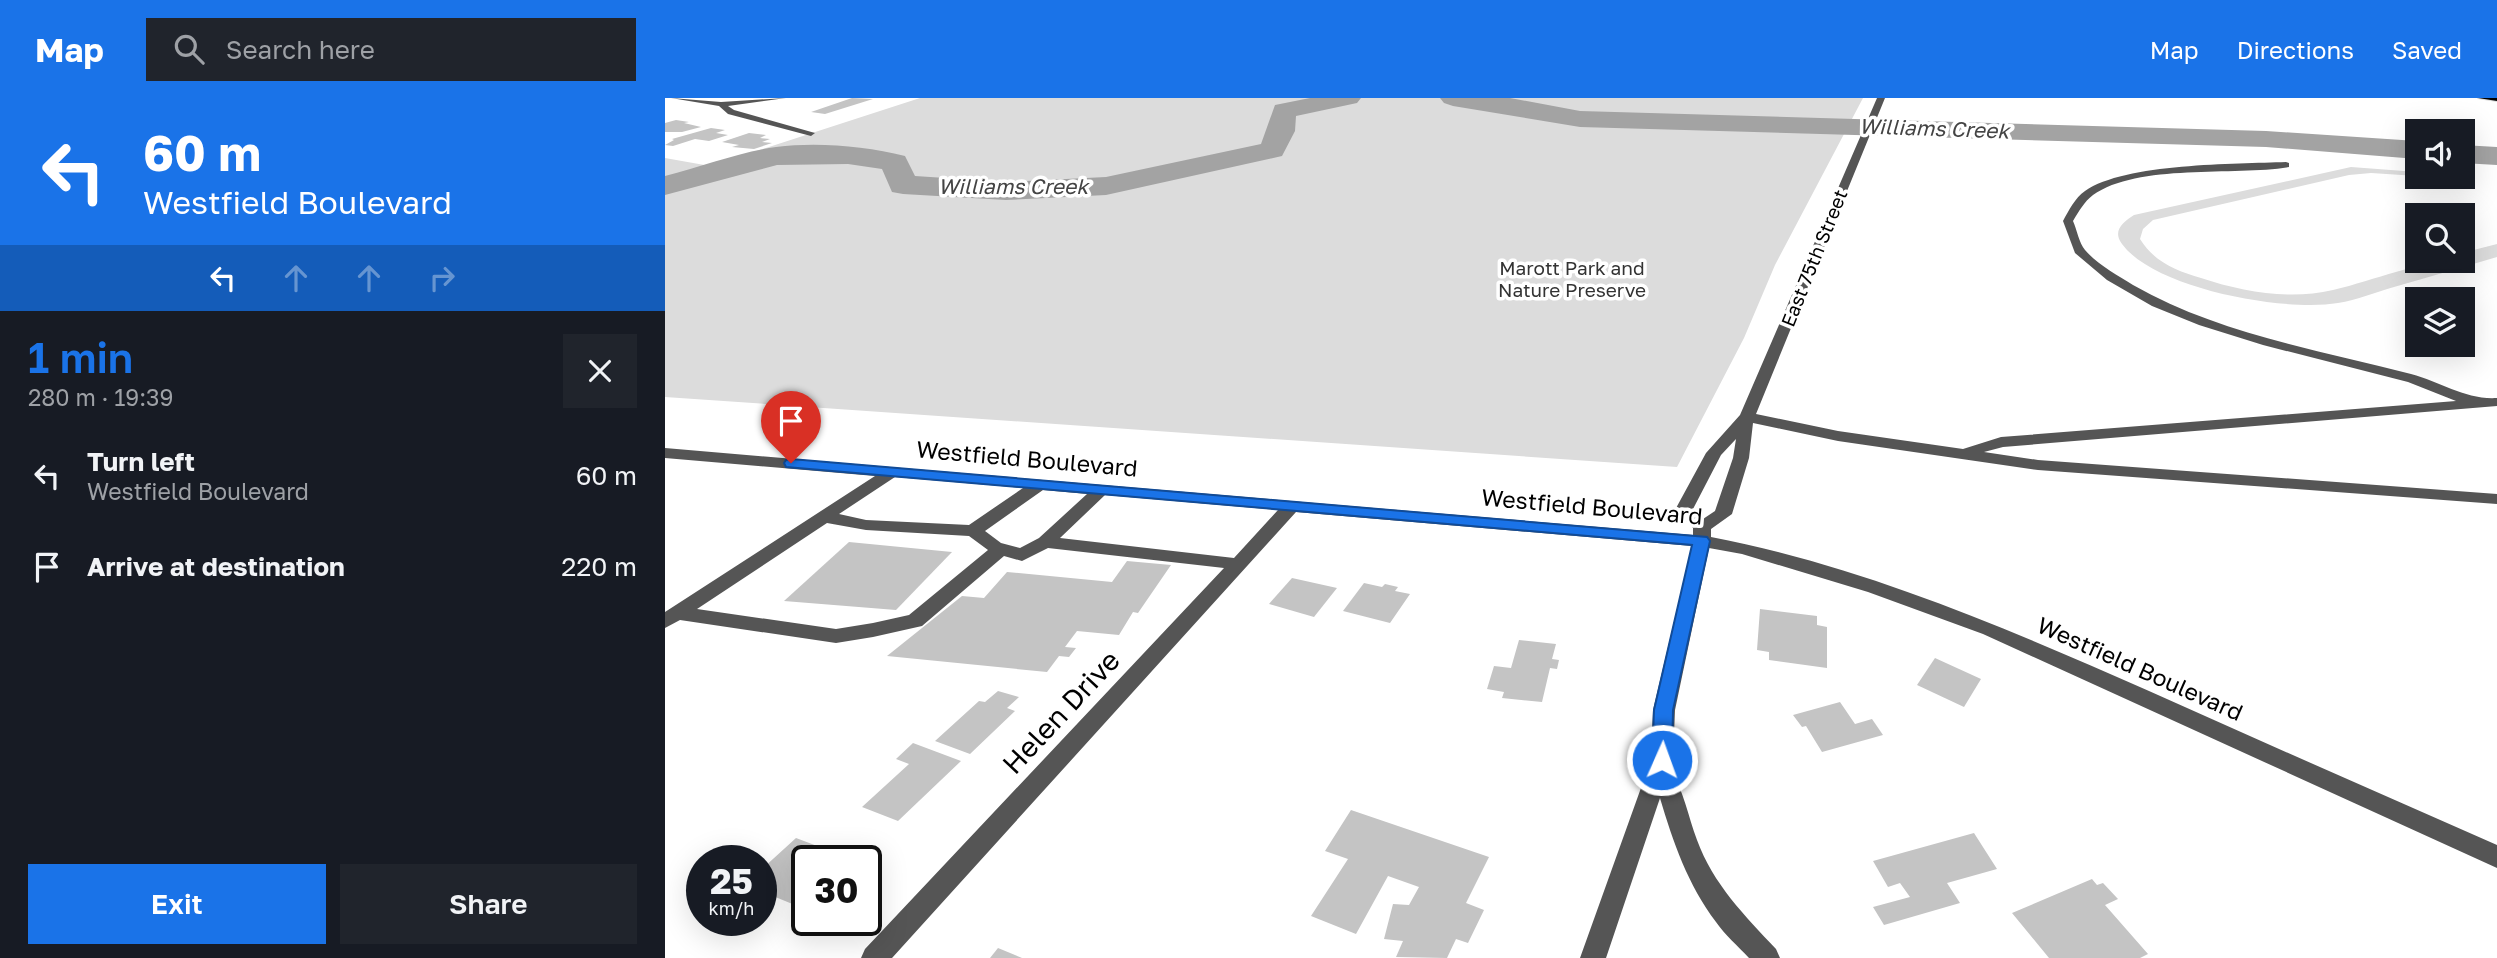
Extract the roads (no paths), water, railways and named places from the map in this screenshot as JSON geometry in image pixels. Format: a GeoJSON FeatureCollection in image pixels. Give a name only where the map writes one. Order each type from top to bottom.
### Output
{"type":"FeatureCollection","features":[{"type":"Feature","properties":{"kind":"main road"},"geometry":{"type":"LineString","coordinates":[[2482,98],[2497,99]]}},
{"type":"Feature","properties":{"kind":"street"},"geometry":{"type":"LineString","coordinates":[[675,98],[721,104],[782,98]]}},
{"type":"Feature","properties":{"kind":"street","name":"East 75th Street"},"geometry":{"type":"LineString","coordinates":[[1747,418],[1714,453],[1685,510],[1702,534],[1723,514],[1741,458],[1747,418],[1879,103]]}},
{"type":"Feature","properties":{"kind":"street"},"geometry":{"type":"LineString","coordinates":[[721,104],[736,113],[811,133]]}},
{"type":"Feature","properties":{"kind":"street"},"geometry":{"type":"LineString","coordinates":[[2286,165],[2174,172],[2134,178],[2094,189],[2078,203],[2068,221],[2079,251],[2111,276],[2156,303],[2204,322],[2268,342],[2413,379],[2477,404]]}},
{"type":"Feature","properties":{"kind":"street"},"geometry":{"type":"LineString","coordinates":[[1962,454],[2001,442],[2497,402]]}},
{"type":"Feature","properties":{"kind":"street"},"geometry":{"type":"LineString","coordinates":[[1747,418],[1838,436],[2038,466],[2497,499]]}},
{"type":"Feature","properties":{"kind":"street","name":"Westfield Boulevard"},"geometry":{"type":"LineString","coordinates":[[665,453],[1292,506],[1702,534],[1732,546],[1875,588],[1980,625],[2050,654],[2497,857]]}},
{"type":"Feature","properties":{"kind":"street"},"geometry":{"type":"LineString","coordinates":[[671,617],[892,472]]}},
{"type":"Feature","properties":{"kind":"street"},"geometry":{"type":"LineString","coordinates":[[973,531],[1039,485]]}},
{"type":"Feature","properties":{"kind":"street"},"geometry":{"type":"LineString","coordinates":[[824,517],[866,525],[973,531],[1001,549],[1022,555],[1045,542],[1101,490]]}},
{"type":"Feature","properties":{"kind":"street","name":"Helen Drive"},"geometry":{"type":"LineString","coordinates":[[874,958],[1292,506]]}},
{"type":"Feature","properties":{"kind":"street"},"geometry":{"type":"LineString","coordinates":[[1593,958],[1662,760],[1664,710],[1702,534]]}},
{"type":"Feature","properties":{"kind":"street"},"geometry":{"type":"LineString","coordinates":[[1045,542],[1238,564]]}},
{"type":"Feature","properties":{"kind":"street"},"geometry":{"type":"LineString","coordinates":[[671,617],[743,623],[836,636],[873,630],[915,621],[1001,549]]}},
{"type":"Feature","properties":{"kind":"street"},"geometry":{"type":"LineString","coordinates":[[1658,770],[1668,786],[1685,842],[1699,872],[1725,914],[1767,958]]}},
{"type":"Feature","properties":{"kind":"waterway","name":"Williams Creek"},"geometry":{"type":"LineString","coordinates":[[665,186],[776,156],[848,155],[895,162],[903,185],[1006,191],[1106,186],[1272,150],[1281,131],[1284,111],[1348,98]]}},
{"type":"Feature","properties":{"kind":"waterway","name":"Williams Creek"},"geometry":{"type":"LineString","coordinates":[[1453,98],[1580,119],[2266,139],[2405,149]]}},
{"type":"Feature","properties":{"kind":"waterway","name":"Williams Creek"},"geometry":{"type":"LineString","coordinates":[[2475,155],[2497,156]]}},
{"type":"Feature","properties":{"kind":"park label","name":"Marott Park and Nature Preserve"},"geometry":{"type":"Point","coordinates":[1572,279]}}]}
